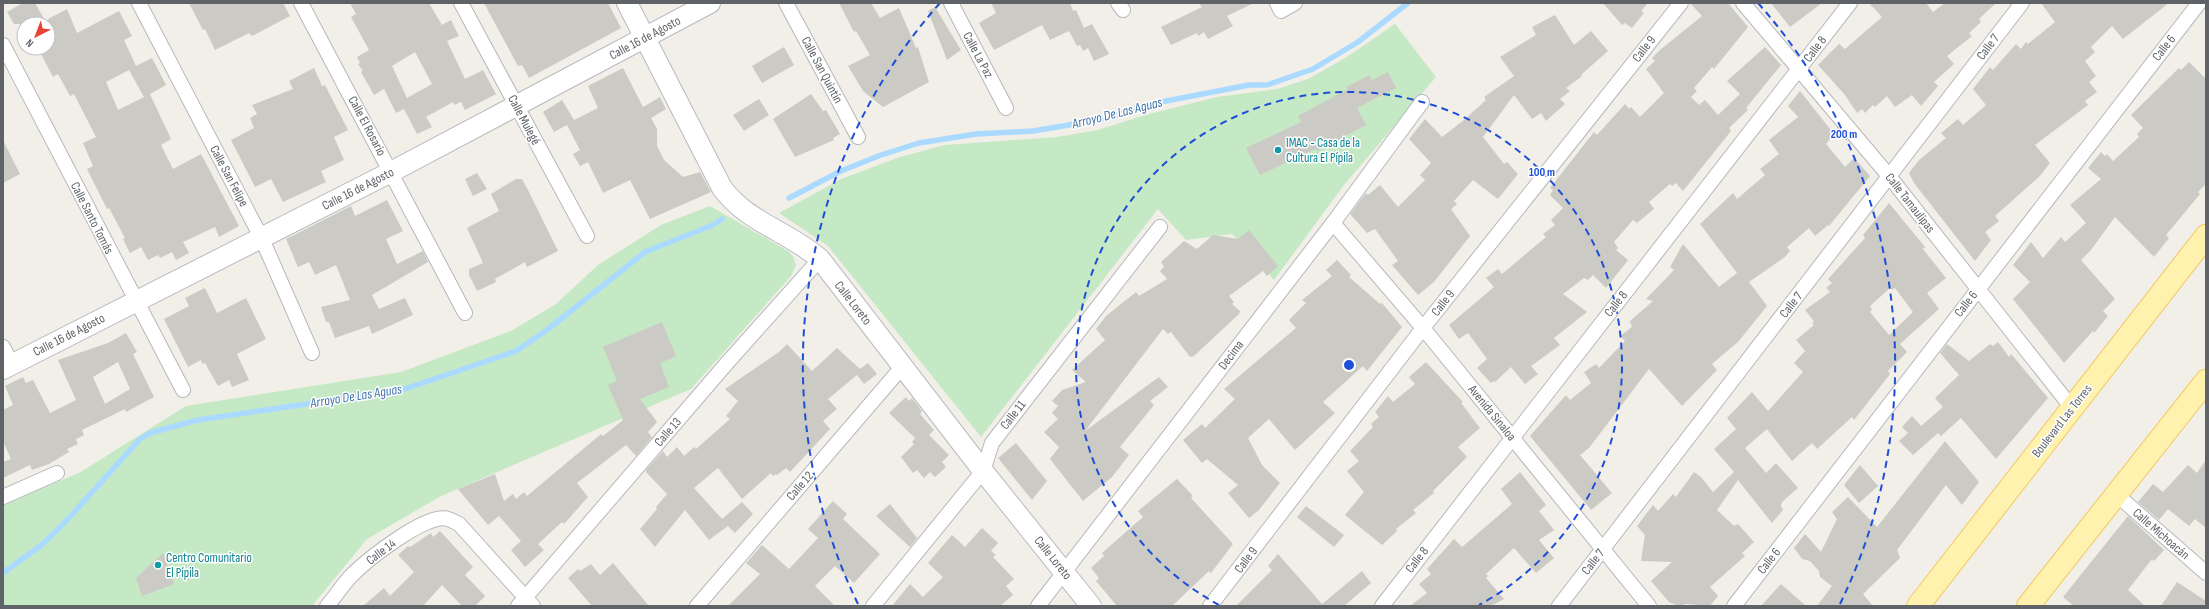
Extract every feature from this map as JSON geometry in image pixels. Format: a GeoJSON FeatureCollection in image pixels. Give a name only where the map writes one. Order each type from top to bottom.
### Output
{"type":"FeatureCollection","features":[{"type":"Feature","properties":{"kind":"main road","name":"Boulevard Las Torres"},"geometry":{"type":"LineString","coordinates":[[1918,606],[2206,236]]}},
{"type":"Feature","properties":{"kind":"main road"},"geometry":{"type":"LineString","coordinates":[[2030,605],[2205,384]]}},
{"type":"Feature","properties":{"kind":"street","name":"Calle San Felipe"},"geometry":{"type":"LineString","coordinates":[[139,3],[262,239],[312,353]]}},
{"type":"Feature","properties":{"kind":"street","name":"Calle El Rosario"},"geometry":{"type":"LineString","coordinates":[[301,3],[392,172],[465,313]]}},
{"type":"Feature","properties":{"kind":"street","name":"Calle Mulegé"},"geometry":{"type":"LineString","coordinates":[[461,3],[587,236]]}},
{"type":"Feature","properties":{"kind":"street","name":"Calle Loreto"},"geometry":{"type":"LineString","coordinates":[[627,3],[722,188],[731,201],[742,211],[808,249],[820,260],[983,471],[1091,606]]}},
{"type":"Feature","properties":{"kind":"street","name":"Calle 16 de Agosto"},"geometry":{"type":"LineString","coordinates":[[8,367],[135,301],[262,239],[392,172],[710,3]]}},
{"type":"Feature","properties":{"kind":"street","name":"Calle San Quintín"},"geometry":{"type":"LineString","coordinates":[[786,3],[858,137]]}},
{"type":"Feature","properties":{"kind":"street","name":"Calle La Paz"},"geometry":{"type":"LineString","coordinates":[[951,3],[1006,108]]}},
{"type":"Feature","properties":{"kind":"street"},"geometry":{"type":"LineString","coordinates":[[1277,3],[1281,11],[1295,3]]}},
{"type":"Feature","properties":{"kind":"street","name":"Calle 9"},"geometry":{"type":"LineString","coordinates":[[1210,606],[1423,328],[1680,3]]}},
{"type":"Feature","properties":{"kind":"street","name":"Calle Tamaulipas"},"geometry":{"type":"LineString","coordinates":[[1743,3],[1889,176],[1977,290],[2072,408]]}},
{"type":"Feature","properties":{"kind":"street","name":"Calle 8"},"geometry":{"type":"LineString","coordinates":[[1382,606],[1850,3]]}},
{"type":"Feature","properties":{"kind":"street","name":"Calle 7"},"geometry":{"type":"LineString","coordinates":[[1559,606],[2022,3]]}},
{"type":"Feature","properties":{"kind":"street","name":"Calle 6"},"geometry":{"type":"LineString","coordinates":[[1734,606],[2199,3]]}},
{"type":"Feature","properties":{"kind":"street","name":"Calle Santo Tomás"},"geometry":{"type":"LineString","coordinates":[[3,46],[182,390]]}},
{"type":"Feature","properties":{"kind":"street","name":"Decima"},"geometry":{"type":"LineString","coordinates":[[1038,606],[1333,222],[1422,102]]}},
{"type":"Feature","properties":{"kind":"street","name":"Avenida Sinaloa"},"geometry":{"type":"LineString","coordinates":[[1333,222],[1423,328],[1648,606]]}},
{"type":"Feature","properties":{"kind":"street","name":"Calle 11"},"geometry":{"type":"LineString","coordinates":[[873,606],[983,471],[992,443],[1160,226]]}},
{"type":"Feature","properties":{"kind":"street","name":"Calle 13"},"geometry":{"type":"LineString","coordinates":[[526,603],[820,260]]}},
{"type":"Feature","properties":{"kind":"street"},"geometry":{"type":"LineString","coordinates":[[3,347],[8,367]]}},
{"type":"Feature","properties":{"kind":"street","name":"Calle 12"},"geometry":{"type":"LineString","coordinates":[[697,606],[903,366]]}},
{"type":"Feature","properties":{"kind":"street"},"geometry":{"type":"LineString","coordinates":[[3,497],[57,474]]}},
{"type":"Feature","properties":{"kind":"street","name":"Calle Michoacán"},"geometry":{"type":"LineString","coordinates":[[2117,495],[2206,573]]}},
{"type":"Feature","properties":{"kind":"street","name":"Calle 14"},"geometry":{"type":"LineString","coordinates":[[328,606],[352,576],[370,559],[396,540],[433,519],[447,518],[459,524],[526,603]]}},
{"type":"Feature","properties":{"kind":"green space"},"geometry":{"type":"Polygon","coordinates":[[[1395,24],[1436,77],[1344,185],[1274,280],[1232,234],[1186,240],[1158,209],[981,437],[828,246],[779,213],[841,179],[900,157],[945,145],[1057,137],[1098,130],[1145,115],[1217,97],[1277,89],[1308,79],[1347,57],[1395,24]]]}},
{"type":"Feature","properties":{"kind":"green space"},"geometry":{"type":"Polygon","coordinates":[[[710,206],[788,251],[793,256],[796,265],[791,276],[691,389],[441,496],[367,539],[312,606],[3,606],[3,504],[79,473],[186,406],[401,372],[511,331],[556,304],[598,265],[661,225],[710,206]]]}},
{"type":"Feature","properties":{"kind":"building"},"geometry":{"type":"Polygon","coordinates":[[[23,3],[35,3],[42,16],[16,16],[16,24],[14,24],[7,12],[23,3]]]}},
{"type":"Feature","properties":{"kind":"building"},"geometry":{"type":"Polygon","coordinates":[[[189,3],[283,3],[290,16],[252,36],[249,33],[215,50],[205,29],[203,30],[189,3]]]}},
{"type":"Feature","properties":{"kind":"building"},"geometry":{"type":"Polygon","coordinates":[[[350,3],[429,3],[442,25],[451,20],[459,36],[447,41],[465,79],[483,70],[496,94],[465,110],[461,102],[454,105],[453,102],[426,117],[432,127],[417,134],[404,109],[396,113],[384,89],[374,95],[361,72],[363,71],[358,64],[360,63],[357,57],[369,50],[351,17],[356,14],[350,3]],[[415,52],[392,66],[407,98],[432,84],[415,52]]]}},
{"type":"Feature","properties":{"kind":"building"},"geometry":{"type":"Polygon","coordinates":[[[484,3],[608,3],[621,28],[529,78],[522,65],[518,66],[484,3]]]}},
{"type":"Feature","properties":{"kind":"building"},"geometry":{"type":"Polygon","coordinates":[[[839,3],[871,3],[880,18],[899,8],[916,48],[918,47],[929,82],[883,107],[863,91],[848,66],[870,55],[856,31],[854,32],[839,3]]]}},
{"type":"Feature","properties":{"kind":"building"},"geometry":{"type":"Polygon","coordinates":[[[991,3],[1070,3],[1073,11],[1076,10],[1084,28],[1092,24],[1109,54],[1094,61],[1088,48],[1083,51],[1080,45],[1077,46],[1069,31],[1050,40],[1042,25],[994,50],[979,23],[996,13],[991,3]]]}},
{"type":"Feature","properties":{"kind":"building"},"geometry":{"type":"Polygon","coordinates":[[[1199,3],[1254,3],[1227,16],[1233,26],[1208,39],[1204,32],[1198,36],[1197,33],[1171,45],[1161,27],[1202,7],[1199,3]]]}},
{"type":"Feature","properties":{"kind":"building"},"geometry":{"type":"Polygon","coordinates":[[[1603,3],[1648,3],[1641,11],[1644,13],[1632,28],[1625,23],[1622,25],[1603,3]]]}},
{"type":"Feature","properties":{"kind":"building"},"geometry":{"type":"Polygon","coordinates":[[[1690,3],[1728,3],[1748,27],[1714,69],[1712,67],[1694,88],[1697,91],[1691,97],[1699,105],[1705,100],[1718,115],[1740,94],[1727,81],[1765,47],[1781,65],[1746,108],[1748,110],[1729,128],[1731,131],[1683,191],[1676,183],[1672,186],[1670,184],[1649,202],[1654,209],[1637,223],[1633,220],[1614,242],[1618,248],[1616,250],[1628,260],[1606,288],[1593,275],[1588,280],[1584,278],[1563,294],[1587,312],[1554,338],[1560,345],[1531,366],[1538,374],[1525,384],[1511,367],[1495,382],[1494,381],[1491,383],[1477,368],[1487,359],[1468,333],[1459,339],[1449,325],[1494,287],[1486,278],[1498,269],[1502,274],[1546,237],[1543,234],[1555,225],[1551,220],[1563,208],[1550,195],[1553,190],[1550,188],[1594,132],[1597,135],[1625,104],[1629,109],[1631,107],[1640,117],[1664,93],[1646,69],[1655,61],[1652,58],[1660,50],[1702,16],[1690,3]]]}},
{"type":"Feature","properties":{"kind":"building"},"geometry":{"type":"Polygon","coordinates":[[[1771,3],[1822,3],[1790,27],[1771,3]]]}},
{"type":"Feature","properties":{"kind":"building"},"geometry":{"type":"Polygon","coordinates":[[[1869,3],[1926,3],[1933,12],[1945,3],[1996,3],[1979,19],[1981,22],[1969,33],[1972,36],[1947,56],[1954,64],[1934,82],[1938,86],[1921,106],[1912,95],[1895,107],[1887,96],[1875,107],[1873,105],[1865,113],[1862,109],[1857,113],[1845,95],[1818,65],[1839,44],[1845,49],[1882,17],[1869,3]]]}},
{"type":"Feature","properties":{"kind":"building"},"geometry":{"type":"Polygon","coordinates":[[[2041,3],[2169,3],[2123,39],[2112,26],[2091,47],[2095,52],[2085,61],[2096,76],[2089,82],[2097,92],[2085,101],[2088,105],[2035,145],[2050,163],[2040,176],[1995,216],[1999,221],[1985,232],[1991,240],[1975,261],[1914,183],[1909,173],[1919,160],[1946,138],[1941,133],[1958,119],[1963,125],[1986,105],[1973,89],[1990,67],[1993,70],[2016,44],[2021,49],[2026,42],[2028,44],[2055,22],[2041,3]]]}},
{"type":"Feature","properties":{"kind":"building"},"geometry":{"type":"Polygon","coordinates":[[[935,7],[961,50],[947,60],[928,11],[935,7]]]}},
{"type":"Feature","properties":{"kind":"building"},"geometry":{"type":"Polygon","coordinates":[[[67,9],[77,33],[119,11],[132,36],[124,40],[136,66],[152,58],[166,85],[150,94],[171,139],[161,145],[173,169],[201,154],[239,226],[219,237],[215,227],[183,242],[189,253],[176,260],[172,252],[160,258],[158,255],[148,260],[141,247],[130,253],[123,239],[125,238],[109,208],[107,209],[87,169],[93,166],[83,143],[96,137],[74,94],[70,96],[58,74],[53,77],[42,56],[56,56],[56,16],[54,16],[67,9]],[[129,70],[106,82],[118,110],[144,97],[129,70]]]}},
{"type":"Feature","properties":{"kind":"building"},"geometry":{"type":"Polygon","coordinates":[[[1555,15],[1574,45],[1591,31],[1608,51],[1582,74],[1581,77],[1566,88],[1570,91],[1560,99],[1565,104],[1546,121],[1541,113],[1532,119],[1514,95],[1483,137],[1504,164],[1507,162],[1518,174],[1498,199],[1473,180],[1454,201],[1457,204],[1451,209],[1470,236],[1434,282],[1418,295],[1392,265],[1398,261],[1375,229],[1367,233],[1350,214],[1366,193],[1368,195],[1380,185],[1398,207],[1425,180],[1420,175],[1431,163],[1409,139],[1425,119],[1442,137],[1464,120],[1486,100],[1484,97],[1514,76],[1500,57],[1536,35],[1532,27],[1555,15]]]}},
{"type":"Feature","properties":{"kind":"building"},"geometry":{"type":"Polygon","coordinates":[[[784,47],[794,65],[762,83],[752,66],[784,47]]]}},
{"type":"Feature","properties":{"kind":"building"},"geometry":{"type":"Polygon","coordinates":[[[2189,62],[2206,79],[2206,184],[2198,192],[2200,194],[2166,235],[2169,238],[2154,257],[2115,217],[2091,250],[2081,260],[2115,299],[2103,311],[2108,316],[2094,333],[2093,331],[2064,363],[2013,299],[2030,282],[2013,265],[2031,242],[2043,258],[2061,237],[2065,242],[2086,223],[2070,205],[2101,179],[2088,168],[2101,152],[2105,156],[2107,154],[2113,161],[2139,137],[2137,134],[2143,128],[2131,115],[2179,68],[2181,70],[2189,62]]]}},
{"type":"Feature","properties":{"kind":"building"},"geometry":{"type":"Polygon","coordinates":[[[314,68],[322,86],[325,85],[348,130],[334,137],[344,160],[321,171],[326,182],[283,202],[271,179],[255,187],[231,140],[254,128],[250,118],[257,114],[252,105],[293,89],[289,81],[314,68]]]}},
{"type":"Feature","properties":{"kind":"building"},"geometry":{"type":"Polygon","coordinates":[[[623,68],[643,107],[660,97],[666,109],[651,118],[657,129],[657,146],[664,160],[683,177],[700,172],[711,192],[650,219],[630,180],[603,193],[588,162],[580,166],[573,154],[580,150],[567,125],[554,132],[543,112],[562,100],[574,120],[598,108],[588,86],[623,68]]]}},
{"type":"Feature","properties":{"kind":"building"},"geometry":{"type":"Polygon","coordinates":[[[1388,72],[1396,88],[1357,108],[1366,125],[1317,151],[1315,149],[1260,175],[1246,148],[1301,122],[1298,116],[1348,89],[1346,87],[1370,75],[1372,80],[1388,72]]]}},
{"type":"Feature","properties":{"kind":"building"},"geometry":{"type":"Polygon","coordinates":[[[1800,91],[1834,134],[1826,144],[1845,167],[1854,158],[1870,176],[1829,226],[1828,225],[1815,236],[1809,228],[1787,247],[1790,251],[1785,257],[1749,282],[1767,306],[1738,342],[1712,364],[1717,370],[1682,406],[1649,369],[1589,448],[1580,455],[1612,493],[1591,510],[1530,436],[1566,395],[1570,400],[1591,383],[1584,372],[1596,364],[1599,368],[1625,341],[1620,336],[1632,327],[1630,321],[1653,301],[1646,299],[1674,270],[1670,267],[1683,244],[1719,287],[1737,273],[1700,224],[1733,193],[1737,199],[1765,175],[1760,169],[1779,154],[1769,140],[1798,117],[1788,106],[1800,91]]]}},
{"type":"Feature","properties":{"kind":"building"},"geometry":{"type":"Polygon","coordinates":[[[811,94],[823,111],[826,110],[840,134],[833,138],[834,140],[795,157],[773,119],[811,94]]]}},
{"type":"Feature","properties":{"kind":"building"},"geometry":{"type":"Polygon","coordinates":[[[759,99],[769,115],[744,131],[733,115],[759,99]]]}},
{"type":"Feature","properties":{"kind":"building"},"geometry":{"type":"Polygon","coordinates":[[[3,140],[20,174],[3,183],[3,140]]]}},
{"type":"Feature","properties":{"kind":"building"},"geometry":{"type":"Polygon","coordinates":[[[477,173],[487,189],[473,196],[465,179],[477,173]]]}},
{"type":"Feature","properties":{"kind":"building"},"geometry":{"type":"Polygon","coordinates":[[[516,179],[522,179],[558,251],[527,267],[525,262],[495,279],[496,282],[477,291],[469,275],[469,269],[483,263],[467,228],[499,211],[491,194],[516,179]]]}},
{"type":"Feature","properties":{"kind":"building"},"geometry":{"type":"Polygon","coordinates":[[[387,200],[403,231],[386,239],[397,264],[423,251],[428,262],[372,295],[379,309],[405,298],[413,315],[372,334],[369,326],[335,338],[329,322],[326,322],[321,307],[350,300],[336,265],[315,275],[309,262],[298,267],[286,239],[351,206],[355,216],[387,200]]]}},
{"type":"Feature","properties":{"kind":"building"},"geometry":{"type":"Polygon","coordinates":[[[1889,203],[1925,247],[1923,249],[1946,278],[1927,293],[1939,309],[1900,344],[1907,352],[1888,371],[1890,374],[1854,420],[1852,417],[1817,449],[1812,443],[1792,461],[1767,429],[1745,448],[1766,473],[1776,463],[1798,488],[1782,502],[1781,506],[1783,510],[1772,523],[1738,480],[1717,510],[1734,526],[1738,524],[1754,542],[1742,553],[1745,556],[1710,587],[1718,596],[1710,606],[1686,604],[1679,606],[1669,602],[1651,581],[1672,562],[1641,561],[1645,535],[1637,526],[1653,505],[1658,511],[1673,494],[1676,497],[1694,472],[1701,477],[1713,492],[1734,472],[1714,449],[1736,429],[1727,418],[1752,392],[1768,411],[1803,372],[1794,363],[1805,351],[1796,340],[1814,325],[1812,324],[1814,321],[1805,310],[1830,292],[1826,288],[1832,283],[1828,279],[1865,238],[1863,235],[1889,203]],[[1890,288],[1870,306],[1872,310],[1870,312],[1889,335],[1913,312],[1895,288],[1892,290],[1890,288]]]}},
{"type":"Feature","properties":{"kind":"building"},"geometry":{"type":"Polygon","coordinates":[[[1249,230],[1278,266],[1267,276],[1263,271],[1229,296],[1234,302],[1232,304],[1240,311],[1239,314],[1194,356],[1190,357],[1171,332],[1168,334],[1163,329],[1085,431],[1159,377],[1168,387],[1150,401],[1154,405],[1120,447],[1129,455],[1112,477],[1083,501],[1050,459],[1059,447],[1044,432],[1058,419],[1052,413],[1058,406],[1052,401],[1062,390],[1086,382],[1072,370],[1105,340],[1096,329],[1106,316],[1136,292],[1139,296],[1167,279],[1160,271],[1164,267],[1161,262],[1184,241],[1197,249],[1213,235],[1238,239],[1249,230]]]}},
{"type":"Feature","properties":{"kind":"building"},"geometry":{"type":"Polygon","coordinates":[[[1337,260],[1351,275],[1349,277],[1380,304],[1382,303],[1402,327],[1367,371],[1363,366],[1323,402],[1335,413],[1295,450],[1269,419],[1248,438],[1262,465],[1280,483],[1259,510],[1249,518],[1228,493],[1238,485],[1207,459],[1202,463],[1183,440],[1202,424],[1205,428],[1235,399],[1224,389],[1296,328],[1289,320],[1306,303],[1302,300],[1332,276],[1326,270],[1337,260]]]}},
{"type":"Feature","properties":{"kind":"building"},"geometry":{"type":"Polygon","coordinates":[[[205,288],[217,313],[246,298],[266,339],[237,354],[249,380],[232,387],[229,380],[218,386],[205,363],[202,364],[201,360],[188,367],[164,319],[189,306],[185,298],[205,288]]]}},
{"type":"Feature","properties":{"kind":"building"},"geometry":{"type":"Polygon","coordinates":[[[662,322],[676,356],[660,363],[669,387],[640,399],[657,422],[648,432],[652,437],[636,456],[626,445],[577,483],[588,497],[564,524],[562,522],[538,544],[544,550],[525,567],[511,550],[521,541],[499,516],[488,525],[458,489],[495,474],[504,501],[513,494],[516,499],[524,492],[527,496],[601,434],[603,436],[623,420],[608,385],[617,381],[603,347],[662,322]]]}},
{"type":"Feature","properties":{"kind":"building"},"geometry":{"type":"Polygon","coordinates":[[[126,333],[137,352],[133,354],[154,397],[126,412],[125,409],[82,430],[84,435],[76,439],[78,444],[67,449],[69,452],[49,464],[32,470],[30,465],[3,478],[3,462],[11,459],[3,441],[3,410],[13,405],[5,386],[23,377],[26,383],[33,380],[50,413],[76,400],[58,360],[108,343],[126,333]],[[118,362],[93,377],[105,404],[130,389],[118,362]]]}},
{"type":"Feature","properties":{"kind":"building"},"geometry":{"type":"Polygon","coordinates":[[[1998,342],[2009,357],[2011,354],[2048,398],[1996,459],[1961,418],[1941,436],[1938,433],[1913,455],[1899,441],[1908,433],[1902,427],[1912,416],[1921,426],[1943,407],[1935,398],[1959,375],[1940,353],[1947,344],[1969,361],[1990,344],[1993,346],[1998,342]]]}},
{"type":"Feature","properties":{"kind":"building"},"geometry":{"type":"Polygon","coordinates":[[[787,344],[812,371],[837,348],[860,369],[868,363],[877,374],[864,384],[857,375],[828,399],[837,409],[823,421],[830,429],[790,472],[786,468],[777,475],[776,474],[773,476],[771,473],[742,499],[718,468],[694,488],[722,519],[742,502],[753,514],[735,533],[728,526],[709,540],[685,510],[655,547],[640,529],[657,509],[656,507],[667,494],[646,472],[646,470],[663,451],[667,457],[677,447],[684,456],[694,447],[696,449],[730,419],[726,416],[738,401],[725,389],[779,352],[787,344]]]}},
{"type":"Feature","properties":{"kind":"building"},"geometry":{"type":"Polygon","coordinates":[[[1426,362],[1463,402],[1461,403],[1480,428],[1458,447],[1467,457],[1433,491],[1434,493],[1413,510],[1416,513],[1396,529],[1397,531],[1382,545],[1345,515],[1364,492],[1347,471],[1359,461],[1350,451],[1373,427],[1371,424],[1379,417],[1375,412],[1388,396],[1393,402],[1415,384],[1409,377],[1426,362]]]}},
{"type":"Feature","properties":{"kind":"building"},"geometry":{"type":"Polygon","coordinates":[[[906,397],[909,401],[912,398],[922,411],[920,414],[934,430],[929,435],[949,455],[942,462],[946,467],[935,477],[930,472],[924,478],[917,470],[913,473],[901,457],[914,444],[912,442],[915,438],[889,413],[906,397]]]}},
{"type":"Feature","properties":{"kind":"building"},"geometry":{"type":"Polygon","coordinates":[[[1945,441],[1979,482],[1962,505],[1946,485],[1897,550],[1900,558],[1863,594],[1873,606],[1817,606],[1832,586],[1820,577],[1819,571],[1810,561],[1802,559],[1794,548],[1805,534],[1821,552],[1837,519],[1832,512],[1848,497],[1877,527],[1945,441]]]}},
{"type":"Feature","properties":{"kind":"building"},"geometry":{"type":"Polygon","coordinates":[[[1016,443],[1047,481],[1032,500],[998,458],[1016,443]]]}},
{"type":"Feature","properties":{"kind":"building"},"geometry":{"type":"Polygon","coordinates":[[[2206,460],[2206,528],[2195,519],[2189,526],[2168,509],[2159,520],[2138,502],[2153,484],[2163,492],[2188,465],[2197,473],[2206,460]]]}},
{"type":"Feature","properties":{"kind":"building"},"geometry":{"type":"Polygon","coordinates":[[[1860,465],[1878,486],[1859,503],[1844,485],[1860,465]]]}},
{"type":"Feature","properties":{"kind":"building"},"geometry":{"type":"Polygon","coordinates":[[[1520,472],[1546,505],[1539,511],[1554,530],[1539,540],[1554,558],[1536,573],[1514,548],[1486,574],[1488,576],[1486,578],[1504,599],[1491,606],[1410,606],[1427,593],[1419,584],[1431,574],[1427,569],[1454,539],[1462,547],[1512,504],[1501,489],[1520,472]]]}},
{"type":"Feature","properties":{"kind":"building"},"geometry":{"type":"Polygon","coordinates":[[[1177,479],[1193,496],[1191,498],[1233,544],[1211,573],[1209,571],[1172,606],[1117,606],[1096,581],[1099,578],[1091,568],[1104,556],[1102,553],[1143,517],[1138,511],[1177,479]]]}},
{"type":"Feature","properties":{"kind":"building"},"geometry":{"type":"Polygon","coordinates":[[[833,501],[847,514],[843,519],[880,554],[854,583],[835,566],[815,586],[835,606],[728,606],[760,574],[746,563],[762,545],[789,569],[818,538],[808,529],[833,501]]]}},
{"type":"Feature","properties":{"kind":"building"},"geometry":{"type":"Polygon","coordinates":[[[890,504],[917,538],[910,547],[876,516],[890,504]]]}},
{"type":"Feature","properties":{"kind":"building"},"geometry":{"type":"Polygon","coordinates":[[[1306,506],[1344,535],[1334,547],[1297,517],[1306,506]]]}},
{"type":"Feature","properties":{"kind":"building"},"geometry":{"type":"Polygon","coordinates":[[[2128,516],[2164,550],[2154,561],[2152,559],[2128,590],[2145,606],[2074,606],[2063,597],[2128,516]]]}},
{"type":"Feature","properties":{"kind":"building"},"geometry":{"type":"Polygon","coordinates":[[[982,528],[998,543],[991,551],[996,555],[993,557],[1014,579],[1006,586],[1013,595],[1000,606],[892,606],[910,584],[923,597],[943,577],[928,563],[952,535],[965,547],[982,528]]]}},
{"type":"Feature","properties":{"kind":"building"},"geometry":{"type":"Polygon","coordinates":[[[440,531],[473,567],[465,575],[485,596],[475,606],[462,606],[442,585],[423,606],[363,606],[384,588],[390,596],[414,572],[398,555],[408,546],[410,547],[431,533],[433,537],[440,531]]]}},
{"type":"Feature","properties":{"kind":"building","name":"Centro Comunitario El Pípila"},"geometry":{"type":"Polygon","coordinates":[[[163,553],[174,584],[142,596],[136,578],[163,553]]]}},
{"type":"Feature","properties":{"kind":"building"},"geometry":{"type":"Polygon","coordinates":[[[1278,554],[1322,604],[1362,571],[1371,583],[1344,606],[1236,606],[1272,570],[1268,566],[1278,554]]]}},
{"type":"Feature","properties":{"kind":"building"},"geometry":{"type":"Polygon","coordinates":[[[613,563],[649,606],[592,606],[568,578],[578,569],[580,571],[591,564],[600,575],[613,563]]]}},
{"type":"Feature","properties":{"kind":"building"},"geometry":{"type":"Polygon","coordinates":[[[2177,582],[2206,601],[2206,606],[2161,606],[2177,582]]]}},
{"type":"Feature","properties":{"kind":"building"},"geometry":{"type":"Polygon","coordinates":[[[1781,584],[1806,606],[1761,606],[1781,584]]]}},
{"type":"Feature","properties":{"kind":"waterway","name":"Arroyo De Las Aguas"},"geometry":{"type":"LineString","coordinates":[[789,198],[841,171],[881,155],[919,143],[976,134],[1033,131],[1099,120],[1161,102],[1249,85],[1267,85],[1313,69],[1358,42],[1408,3]]}},
{"type":"Feature","properties":{"kind":"waterway","name":"Arroyo De Las Aguas"},"geometry":{"type":"LineString","coordinates":[[3,573],[44,543],[67,520],[140,439],[150,433],[198,420],[402,390],[516,351],[547,330],[645,252],[713,225],[722,219]]}},
{"type":"Feature","properties":{"kind":"place","name":"IMAC - Casa de la Cultura El Pípila"},"geometry":{"type":"Point","coordinates":[1278,150]}},
{"type":"Feature","properties":{"kind":"place","name":"Centro Comunitario El Pípila"},"geometry":{"type":"Point","coordinates":[158,565]}}]}
